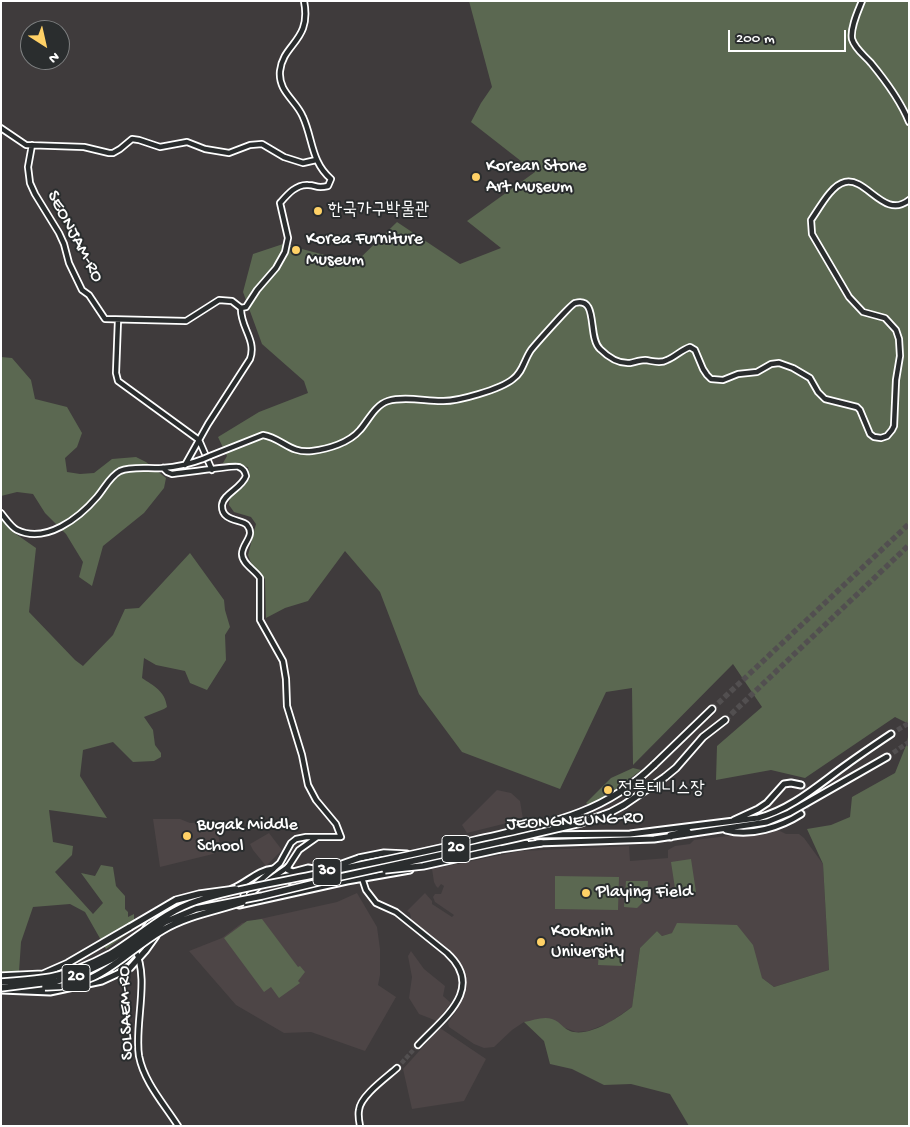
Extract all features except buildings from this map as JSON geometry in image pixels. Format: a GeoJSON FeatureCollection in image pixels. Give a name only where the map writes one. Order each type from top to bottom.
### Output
{"type":"FeatureCollection","features":[{"type":"Feature","properties":{"kind":"highway","name":"30"},"geometry":{"type":"LineString","coordinates":[[1,981],[45,978],[73,970],[108,955],[175,910],[205,899],[446,847],[566,818],[606,802],[634,783],[712,709]]}},
{"type":"Feature","properties":{"kind":"highway","name":"30"},"geometry":{"type":"LineString","coordinates":[[1,989],[72,976],[112,959],[153,929],[188,911],[361,875],[581,823],[617,808],[643,793],[676,768],[703,737],[724,720]]}},
{"type":"Feature","properties":{"kind":"highway"},"geometry":{"type":"LineString","coordinates":[[361,875],[423,866],[500,848],[541,843]]}},
{"type":"Feature","properties":{"kind":"highway"},"geometry":{"type":"LineString","coordinates":[[314,875],[334,866],[374,854],[415,854],[473,845]]}},
{"type":"Feature","properties":{"kind":"highway"},"geometry":{"type":"LineString","coordinates":[[1,976],[43,974],[68,963],[180,898],[255,888]]}},
{"type":"Feature","properties":{"kind":"highway"},"geometry":{"type":"LineString","coordinates":[[1,989],[66,986],[86,980],[112,968],[154,936],[184,919],[262,896]]}},
{"type":"Feature","properties":{"kind":"main road","name":"JEONGNEUNG-RO"},"geometry":{"type":"LineString","coordinates":[[1,981],[25,979],[59,981],[91,976],[112,969],[135,950],[148,925],[156,916],[176,905],[200,897],[244,891],[343,872],[515,836],[630,834],[758,818],[786,808],[891,734]]}},
{"type":"Feature","properties":{"kind":"main road","name":"JEONGNEUNG-RO"},"geometry":{"type":"LineString","coordinates":[[436,865],[455,858],[512,844],[632,841],[724,830],[767,822],[779,818],[887,757]]}},
{"type":"Feature","properties":{"kind":"main road"},"geometry":{"type":"LineString","coordinates":[[730,823],[767,803],[784,784],[801,785]]}},
{"type":"Feature","properties":{"kind":"main road"},"geometry":{"type":"LineString","coordinates":[[724,830],[735,833],[767,829],[787,822],[800,814]]}},
{"type":"Feature","properties":{"kind":"main road"},"geometry":{"type":"LineString","coordinates":[[671,837],[670,835],[673,833],[697,830],[705,825]]}},
{"type":"Feature","properties":{"kind":"main road","name":"JEONGNEUNG-RO"},"geometry":{"type":"LineString","coordinates":[[1,989],[38,992],[70,989],[112,978],[130,968],[154,937],[166,927],[184,917],[211,909],[361,875],[436,865],[541,843]]}},
{"type":"Feature","properties":{"kind":"main road","name":"JEONGNEUNG-RO"},"geometry":{"type":"LineString","coordinates":[[456,861],[481,851]]}},
{"type":"Feature","properties":{"kind":"main road"},"geometry":{"type":"LineString","coordinates":[[288,867],[288,871],[293,872]]}},
{"type":"Feature","properties":{"kind":"main road"},"geometry":{"type":"LineString","coordinates":[[273,878],[311,868],[343,872]]}},
{"type":"Feature","properties":{"kind":"main road"},"geometry":{"type":"LineString","coordinates":[[219,893],[239,887],[264,871],[273,869]]}},
{"type":"Feature","properties":{"kind":"main road"},"geometry":{"type":"LineString","coordinates":[[273,878],[305,872],[343,872]]}},
{"type":"Feature","properties":{"kind":"street"},"geometry":{"type":"LineString","coordinates":[[185,465],[250,359],[252,343],[240,317],[241,308],[246,307],[286,252],[288,238],[280,203],[290,192],[300,187],[308,185],[319,188],[328,186],[331,179],[323,172],[316,160],[302,115],[280,84],[282,63],[304,28],[306,18],[304,1]]}},
{"type":"Feature","properties":{"kind":"street"},"geometry":{"type":"LineString","coordinates":[[862,1],[852,33],[852,40],[856,48],[871,63],[909,122]]}},
{"type":"Feature","properties":{"kind":"street"},"geometry":{"type":"LineString","coordinates":[[1,128],[26,145],[84,147],[109,153],[120,149],[132,140],[139,140],[160,147],[187,142],[206,149],[229,153],[257,144],[266,145],[284,157],[303,164],[316,160]]}},
{"type":"Feature","properties":{"kind":"street","name":"SEONJAM-RO"},"geometry":{"type":"LineString","coordinates":[[32,145],[28,167],[30,183],[59,233],[82,290],[89,295],[106,319],[186,321],[219,300],[232,301],[241,308]]}},
{"type":"Feature","properties":{"kind":"street"},"geometry":{"type":"LineString","coordinates":[[1,513],[16,529],[24,533],[45,534],[78,516],[117,472],[125,469],[164,468],[185,465],[263,435],[270,436],[287,447],[310,452],[323,449],[354,436],[380,406],[389,400],[454,401],[507,383],[518,375],[534,347],[567,308],[574,303],[584,303],[589,307],[595,343],[608,357],[620,362],[641,360],[661,362],[668,360],[684,349],[690,348],[695,350],[707,375],[715,380],[723,380],[738,374],[757,372],[771,364],[779,363],[793,368],[810,378],[818,392],[825,398],[857,407],[870,434],[874,437],[881,438],[887,436],[894,426],[896,380],[900,350],[896,330],[885,318],[864,312],[854,302],[812,234],[810,225],[811,220],[832,190],[845,181],[853,182],[888,204],[900,204],[909,200]]}},
{"type":"Feature","properties":{"kind":"street"},"geometry":{"type":"LineString","coordinates":[[118,320],[116,373],[118,381],[199,440],[212,470]]}},
{"type":"Feature","properties":{"kind":"street"},"geometry":{"type":"LineString","coordinates":[[164,468],[172,474],[234,466],[243,469],[246,476],[242,485],[225,498],[222,504],[223,511],[227,517],[235,522],[242,522],[247,525],[250,536],[242,555],[246,563],[260,578],[260,620],[283,661],[287,706],[302,755],[308,785],[316,800],[336,824],[341,837],[299,838],[292,843],[273,869],[259,882],[244,891],[242,903]]}},
{"type":"Feature","properties":{"kind":"street"},"geometry":{"type":"LineString","coordinates":[[242,903],[255,888],[288,867],[308,839]]}},
{"type":"Feature","properties":{"kind":"street"},"geometry":{"type":"LineString","coordinates":[[418,1045],[450,1012],[460,998],[464,984],[463,976],[455,960],[447,953],[396,912],[376,903],[366,890],[361,875],[473,845]]}},
{"type":"Feature","properties":{"kind":"street"},"geometry":{"type":"LineString","coordinates":[[343,872],[368,873]]}},
{"type":"Feature","properties":{"kind":"street","name":"SOLSAEM-RO"},"geometry":{"type":"LineString","coordinates":[[135,950],[139,958],[138,1043],[141,1063],[151,1085],[178,1126]]}},
{"type":"Feature","properties":{"kind":"street"},"geometry":{"type":"LineString","coordinates":[[360,1126],[360,1105],[397,1068]]}},
{"type":"Feature","properties":{"kind":"shaded area"},"geometry":{"type":"Polygon","coordinates":[[[497,790],[511,793],[520,801],[523,819],[467,833],[462,825],[497,790]]]}},
{"type":"Feature","properties":{"kind":"shaded area","name":"Bugak Middle School"},"geometry":{"type":"Polygon","coordinates":[[[153,819],[180,819],[190,823],[207,822],[214,825],[217,829],[220,844],[218,850],[213,854],[160,867],[153,819]]]}},
{"type":"Feature","properties":{"kind":"shaded area","name":"Kookmin University"},"geometry":{"type":"Polygon","coordinates":[[[778,830],[786,834],[799,834],[823,864],[829,970],[774,987],[762,978],[672,933],[662,936],[657,931],[640,948],[632,1007],[609,1023],[588,1031],[576,1032],[565,1028],[524,1022],[512,1030],[494,1047],[484,1048],[474,1044],[449,1027],[448,1023],[465,993],[465,976],[458,959],[412,923],[410,913],[407,911],[425,893],[432,901],[432,904],[452,917],[454,915],[435,902],[433,897],[435,894],[441,894],[444,886],[441,884],[438,888],[436,886],[432,869],[521,851],[629,846],[630,861],[668,858],[668,850],[675,846],[690,844],[694,840],[778,830]]]}},
{"type":"Feature","properties":{"kind":"shaded area"},"geometry":{"type":"Polygon","coordinates":[[[269,833],[282,850],[266,866],[250,844],[269,833]]]}},
{"type":"Feature","properties":{"kind":"shaded area"},"geometry":{"type":"Polygon","coordinates":[[[357,893],[377,927],[380,949],[378,985],[396,997],[365,1051],[311,1032],[284,1033],[236,1005],[189,951],[222,938],[242,923],[337,902],[357,893]]]}},
{"type":"Feature","properties":{"kind":"shaded area"},"geometry":{"type":"Polygon","coordinates":[[[411,951],[424,969],[445,986],[443,996],[451,1003],[437,1021],[419,1014],[409,998],[412,977],[408,956],[411,951]]]}},
{"type":"Feature","properties":{"kind":"shaded area"},"geometry":{"type":"Polygon","coordinates":[[[440,1028],[486,1059],[464,1101],[412,1109],[403,1069],[440,1028]]]}},
{"type":"Feature","properties":{"kind":"green space"},"geometry":{"type":"Polygon","coordinates":[[[469,1],[909,1],[909,724],[895,717],[805,778],[771,770],[716,780],[717,746],[762,707],[733,664],[633,765],[632,688],[606,692],[560,789],[462,752],[419,694],[380,592],[345,551],[308,601],[285,608],[266,618],[265,579],[252,565],[248,555],[256,524],[251,517],[234,512],[229,505],[230,497],[243,487],[250,478],[248,467],[223,463],[227,456],[218,437],[259,412],[308,393],[304,381],[262,344],[243,292],[253,254],[283,244],[355,263],[397,222],[460,264],[501,248],[467,221],[535,172],[471,122],[492,87],[469,1]]]}},
{"type":"Feature","properties":{"kind":"green space"},"geometry":{"type":"Polygon","coordinates":[[[1,357],[12,358],[31,380],[35,399],[67,407],[82,433],[77,447],[65,458],[67,472],[80,474],[94,473],[112,459],[136,457],[146,462],[166,478],[164,488],[144,513],[103,546],[92,586],[79,577],[83,562],[66,534],[45,513],[33,494],[17,492],[1,496],[1,357]]]}},
{"type":"Feature","properties":{"kind":"green space"},"geometry":{"type":"Polygon","coordinates":[[[1,519],[13,532],[36,548],[29,612],[83,666],[113,635],[125,609],[139,608],[190,553],[224,600],[230,627],[225,635],[226,660],[207,690],[190,683],[185,671],[156,665],[144,658],[142,678],[155,686],[166,701],[167,707],[144,717],[153,730],[155,745],[161,753],[161,757],[154,761],[133,762],[113,742],[83,750],[80,776],[107,818],[49,810],[53,842],[73,846],[72,855],[55,872],[93,914],[103,903],[81,873],[95,876],[101,865],[113,867],[116,886],[125,896],[125,909],[128,912],[128,917],[134,914],[134,929],[106,949],[85,912],[70,904],[33,907],[21,942],[19,972],[1,972],[1,519]]]}},
{"type":"Feature","properties":{"kind":"green space"},"geometry":{"type":"Polygon","coordinates":[[[909,731],[909,1126],[689,1126],[670,1094],[631,1084],[604,1085],[572,1069],[550,1064],[544,1041],[524,1022],[550,1018],[570,1031],[585,1032],[602,1026],[619,1016],[632,1007],[640,948],[657,931],[662,936],[672,933],[677,923],[737,925],[753,945],[762,978],[774,987],[829,970],[823,864],[807,829],[831,825],[850,817],[852,797],[895,773],[907,743],[909,731]]]}},
{"type":"Feature","properties":{"kind":"green space","name":"정릉테니스장"},"geometry":{"type":"Polygon","coordinates":[[[633,768],[641,770],[606,797],[589,805],[586,803],[611,778],[633,768]]]}},
{"type":"Feature","properties":{"kind":"green space"},"geometry":{"type":"Polygon","coordinates":[[[691,859],[696,892],[676,895],[671,862],[691,859]]]}},
{"type":"Feature","properties":{"kind":"green space","name":"Playing Field"},"geometry":{"type":"Polygon","coordinates":[[[555,876],[619,877],[618,910],[555,909],[555,876]]]}},
{"type":"Feature","properties":{"kind":"green space"},"geometry":{"type":"Polygon","coordinates":[[[626,881],[648,881],[647,898],[637,908],[624,907],[626,881]]]}},
{"type":"Feature","properties":{"kind":"green space"},"geometry":{"type":"Polygon","coordinates":[[[262,919],[298,967],[300,966],[305,972],[298,981],[300,983],[279,998],[271,987],[264,992],[224,938],[247,921],[262,919]]]}},
{"type":"Feature","properties":{"kind":"green space"},"geometry":{"type":"Polygon","coordinates":[[[599,951],[622,952],[622,966],[598,965],[599,951]]]}},
{"type":"Feature","properties":{"kind":"tunnel"},"geometry":{"type":"LineString","coordinates":[[712,709],[909,524]]}},
{"type":"Feature","properties":{"kind":"tunnel"},"geometry":{"type":"LineString","coordinates":[[725,720],[909,545]]}},
{"type":"Feature","properties":{"kind":"tunnel"},"geometry":{"type":"LineString","coordinates":[[891,734],[909,723]]}},
{"type":"Feature","properties":{"kind":"tunnel"},"geometry":{"type":"LineString","coordinates":[[887,757],[909,742]]}},
{"type":"Feature","properties":{"kind":"tunnel"},"geometry":{"type":"LineString","coordinates":[[801,785],[809,793],[810,799],[801,814]]}},
{"type":"Feature","properties":{"kind":"tunnel"},"geometry":{"type":"LineString","coordinates":[[397,1068],[418,1045]]}},
{"type":"Feature","properties":{"kind":"place","name":"Korean Stone Art Museum"},"geometry":{"type":"Point","coordinates":[476,177]}},
{"type":"Feature","properties":{"kind":"place","name":"한국가구박물관"},"geometry":{"type":"Point","coordinates":[318,211]}},
{"type":"Feature","properties":{"kind":"place","name":"Korea Furniture Museum"},"geometry":{"type":"Point","coordinates":[296,250]}},
{"type":"Feature","properties":{"kind":"place","name":"정릉테니스장"},"geometry":{"type":"Point","coordinates":[608,790]}},
{"type":"Feature","properties":{"kind":"place","name":"Bugak Middle School"},"geometry":{"type":"Point","coordinates":[187,836]}},
{"type":"Feature","properties":{"kind":"place","name":"Playing Field"},"geometry":{"type":"Point","coordinates":[586,893]}},
{"type":"Feature","properties":{"kind":"place","name":"Kookmin University"},"geometry":{"type":"Point","coordinates":[541,942]}}]}
